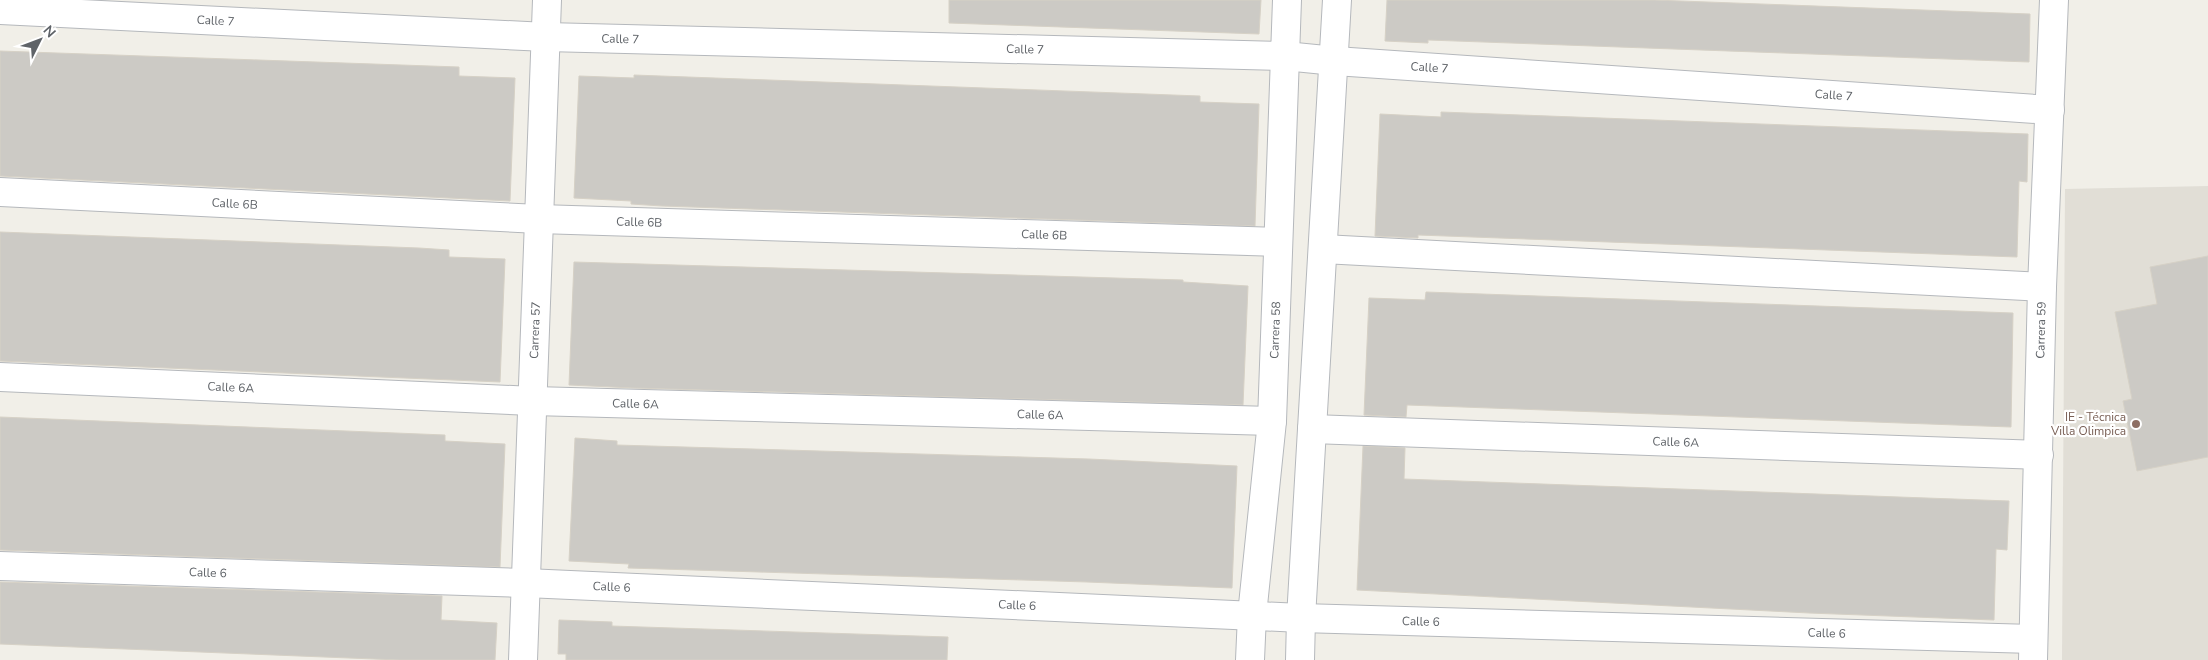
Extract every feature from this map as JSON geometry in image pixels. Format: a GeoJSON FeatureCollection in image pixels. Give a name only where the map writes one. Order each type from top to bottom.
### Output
{"type":"FeatureCollection","features":[{"type":"Feature","properties":{"kind":"street","name":"Carrera 57"},"geometry":{"type":"LineString","coordinates":[[523,660],[548,0]]}},
{"type":"Feature","properties":{"kind":"street","name":"Carrera 58"},"geometry":{"type":"LineString","coordinates":[[1250,660],[1252,615],[1272,421],[1287,0]]}},
{"type":"Feature","properties":{"kind":"street"},"geometry":{"type":"LineString","coordinates":[[1300,660],[1337,0]]}},
{"type":"Feature","properties":{"kind":"street","name":"Carrera 59"},"geometry":{"type":"LineString","coordinates":[[2033,650],[2042,287],[2054,0]]}},
{"type":"Feature","properties":{"kind":"street","name":"Calle 7"},"geometry":{"type":"LineString","coordinates":[[0,10],[546,37],[1285,56],[2050,110]]}},
{"type":"Feature","properties":{"kind":"street","name":"Calle 6B"},"geometry":{"type":"LineString","coordinates":[[0,192],[539,219],[1278,242]]}},
{"type":"Feature","properties":{"kind":"street"},"geometry":{"type":"LineString","coordinates":[[1323,249],[2042,287]]}},
{"type":"Feature","properties":{"kind":"street","name":"Calle 6A"},"geometry":{"type":"LineString","coordinates":[[0,377],[533,401],[1272,421]]}},
{"type":"Feature","properties":{"kind":"street","name":"Calle 6A"},"geometry":{"type":"LineString","coordinates":[[1312,429],[2039,455]]}},
{"type":"Feature","properties":{"kind":"street","name":"Calle 6"},"geometry":{"type":"LineString","coordinates":[[0,566],[526,583],[2033,650]]}},
{"type":"Feature","properties":{"kind":"shaded area","name":"IE - Técnica Villa Olimpica"},"geometry":{"type":"Polygon","coordinates":[[[2208,186],[2208,660],[2062,660],[2065,189],[2208,186]]]}},
{"type":"Feature","properties":{"kind":"building"},"geometry":{"type":"Polygon","coordinates":[[[949,0],[1261,0],[1259,34],[949,23],[949,0]]]}},
{"type":"Feature","properties":{"kind":"building"},"geometry":{"type":"Polygon","coordinates":[[[1387,0],[1654,0],[2030,14],[2029,62],[1428,40],[1428,43],[1385,41],[1387,0]]]}},
{"type":"Feature","properties":{"kind":"building"},"geometry":{"type":"Polygon","coordinates":[[[0,51],[459,67],[459,76],[515,78],[510,201],[0,176],[0,51]]]}},
{"type":"Feature","properties":{"kind":"building"},"geometry":{"type":"Polygon","coordinates":[[[634,75],[1200,96],[1200,102],[1259,104],[1255,226],[662,206],[631,204],[631,201],[574,198],[579,76],[634,78],[634,75]]]}},
{"type":"Feature","properties":{"kind":"building"},"geometry":{"type":"Polygon","coordinates":[[[1441,112],[2028,134],[2027,182],[2019,181],[2017,257],[1418,235],[1418,238],[1375,236],[1380,114],[1441,117],[1441,112]]]}},
{"type":"Feature","properties":{"kind":"building"},"geometry":{"type":"Polygon","coordinates":[[[0,232],[419,248],[449,250],[449,257],[505,259],[500,382],[0,361],[0,232]]]}},
{"type":"Feature","properties":{"kind":"building"},"geometry":{"type":"Polygon","coordinates":[[[2208,256],[2208,457],[2137,471],[2123,401],[2132,399],[2115,312],[2157,304],[2150,267],[2208,256]]]}},
{"type":"Feature","properties":{"kind":"building"},"geometry":{"type":"Polygon","coordinates":[[[574,262],[1183,280],[1183,282],[1248,286],[1243,405],[569,385],[574,262]]]}},
{"type":"Feature","properties":{"kind":"building"},"geometry":{"type":"Polygon","coordinates":[[[1426,292],[2013,313],[2011,427],[1407,405],[1406,417],[1364,415],[1369,298],[1425,300],[1426,292]]]}},
{"type":"Feature","properties":{"kind":"building"},"geometry":{"type":"Polygon","coordinates":[[[0,417],[445,435],[445,441],[505,444],[500,567],[0,550],[0,417]]]}},
{"type":"Feature","properties":{"kind":"building"},"geometry":{"type":"Polygon","coordinates":[[[575,438],[617,441],[617,445],[1089,459],[1237,466],[1232,588],[628,568],[629,564],[569,561],[575,438]]]}},
{"type":"Feature","properties":{"kind":"building"},"geometry":{"type":"Polygon","coordinates":[[[1363,446],[1405,448],[1404,479],[2009,501],[2007,550],[1996,549],[1994,620],[1809,613],[1357,590],[1363,446]]]}},
{"type":"Feature","properties":{"kind":"building"},"geometry":{"type":"Polygon","coordinates":[[[0,582],[442,596],[441,620],[497,623],[495,660],[399,660],[0,644],[0,582]]]}},
{"type":"Feature","properties":{"kind":"building"},"geometry":{"type":"Polygon","coordinates":[[[559,620],[612,622],[612,626],[948,637],[947,660],[566,660],[566,654],[558,654],[559,620]]]}},
{"type":"Feature","properties":{"kind":"place","name":"IE - Técnica Villa Olimpica"},"geometry":{"type":"Point","coordinates":[2136,424]}}]}
